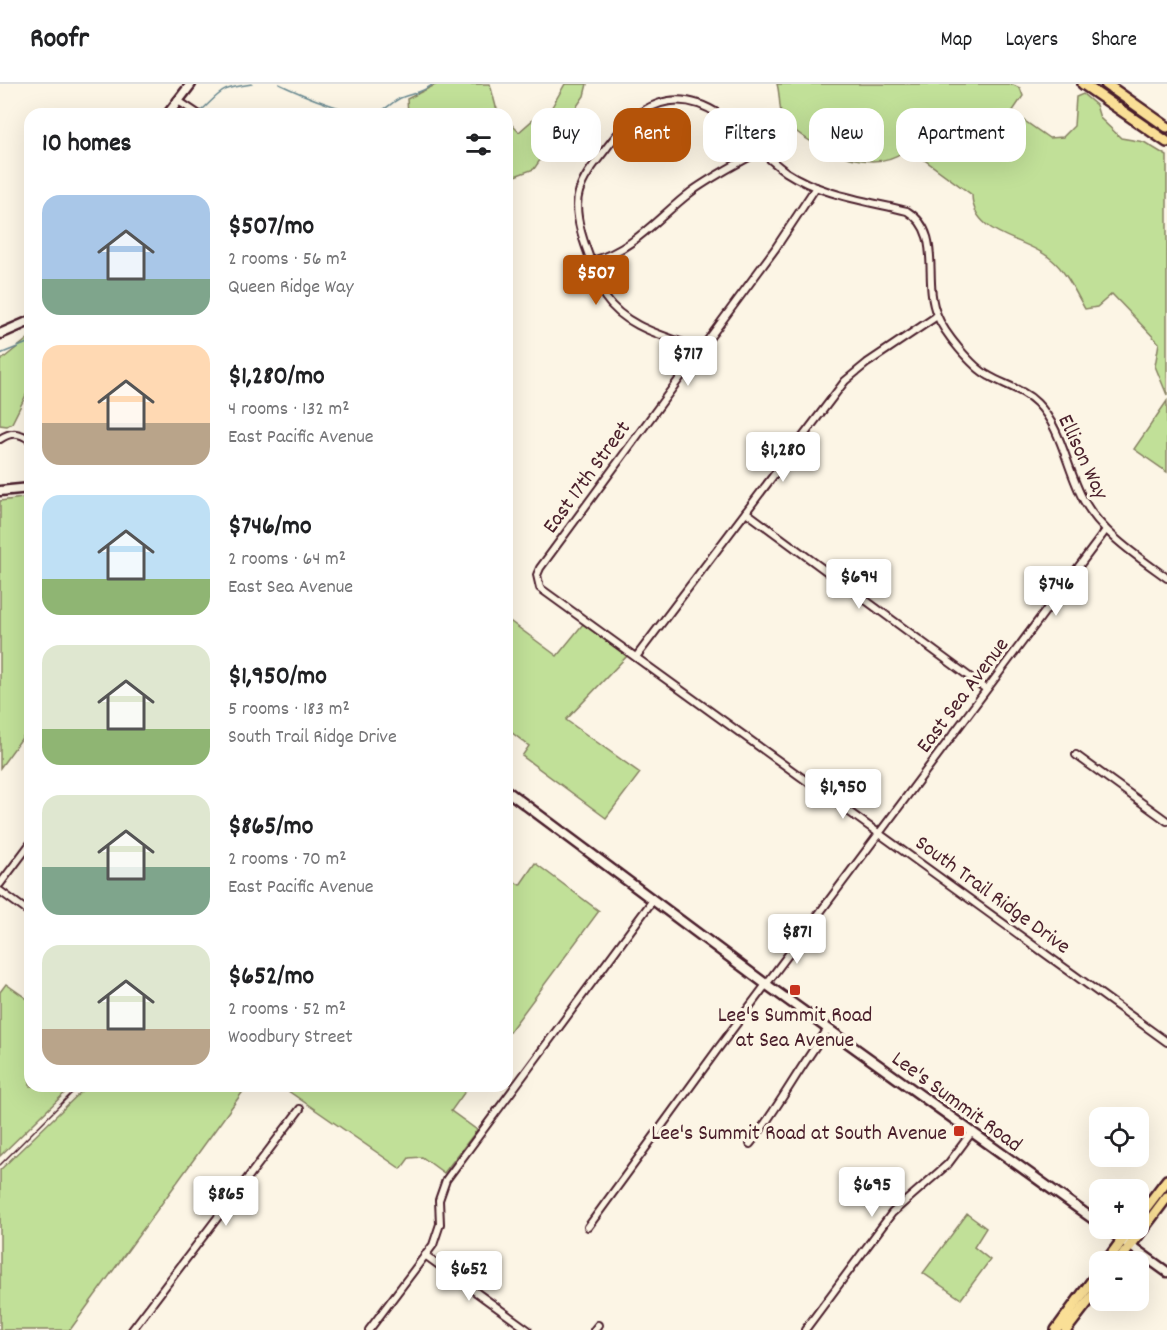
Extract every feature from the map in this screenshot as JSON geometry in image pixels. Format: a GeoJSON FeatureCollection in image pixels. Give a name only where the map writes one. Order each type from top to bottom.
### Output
{"type":"FeatureCollection","features":[{"type":"Feature","properties":{"kind":"main road"},"geometry":{"type":"LineString","coordinates":[[172,108],[191,84]]}},
{"type":"Feature","properties":{"kind":"main road"},"geometry":{"type":"LineString","coordinates":[[1083,84],[1167,142]]}},
{"type":"Feature","properties":{"kind":"main road"},"geometry":{"type":"LineString","coordinates":[[1106,84],[1167,128]]}},
{"type":"Feature","properties":{"kind":"main road"},"geometry":{"type":"LineString","coordinates":[[0,334],[24,324]]}},
{"type":"Feature","properties":{"kind":"main road"},"geometry":{"type":"LineString","coordinates":[[0,491],[24,489]]}},
{"type":"Feature","properties":{"kind":"main road","name":"Lee's Summit Road"},"geometry":{"type":"LineString","coordinates":[[513,795],[767,985],[1089,1216]]}},
{"type":"Feature","properties":{"kind":"main road"},"geometry":{"type":"LineString","coordinates":[[1149,1204],[1167,1180]]}},
{"type":"Feature","properties":{"kind":"main road"},"geometry":{"type":"LineString","coordinates":[[1118,1251],[1167,1197]]}},
{"type":"Feature","properties":{"kind":"main road"},"geometry":{"type":"LineString","coordinates":[[1121,1239],[1167,1272]]}},
{"type":"Feature","properties":{"kind":"main road"},"geometry":{"type":"LineString","coordinates":[[1123,1251],[1127,1239]]}},
{"type":"Feature","properties":{"kind":"main road"},"geometry":{"type":"LineString","coordinates":[[1056,1330],[1089,1285]]}},
{"type":"Feature","properties":{"kind":"main road"},"geometry":{"type":"LineString","coordinates":[[1066,1330],[1089,1300]]}},
{"type":"Feature","properties":{"kind":"street"},"geometry":{"type":"LineString","coordinates":[[177,100],[189,108]]}},
{"type":"Feature","properties":{"kind":"street","name":"Ellison Way"},"geometry":{"type":"LineString","coordinates":[[592,261],[577,216],[578,197],[586,176],[629,119],[653,104],[670,100],[706,108]]}},
{"type":"Feature","properties":{"kind":"street"},"geometry":{"type":"LineString","coordinates":[[700,349],[636,325],[621,316],[605,297],[592,261],[607,257],[630,245],[692,192],[742,162]]}},
{"type":"Feature","properties":{"kind":"street","name":"Ellison Way"},"geometry":{"type":"LineString","coordinates":[[774,162],[786,172],[816,187],[907,211],[919,218],[928,234],[937,316],[977,368],[1024,393],[1043,410],[1083,499],[1106,530],[1167,578]]}},
{"type":"Feature","properties":{"kind":"street","name":"East 17th Street"},"geometry":{"type":"LineString","coordinates":[[538,584],[537,575],[540,568],[816,187]]}},
{"type":"Feature","properties":{"kind":"street"},"geometry":{"type":"LineString","coordinates":[[636,657],[845,381],[867,363],[937,316]]}},
{"type":"Feature","properties":{"kind":"street"},"geometry":{"type":"LineString","coordinates":[[0,439],[15,433],[24,436]]}},
{"type":"Feature","properties":{"kind":"street"},"geometry":{"type":"LineString","coordinates":[[746,512],[987,689]]}},
{"type":"Feature","properties":{"kind":"street","name":"East Sea Avenue"},"geometry":{"type":"LineString","coordinates":[[588,1227],[1106,530]]}},
{"type":"Feature","properties":{"kind":"street","name":"South Trail Ridge Drive"},"geometry":{"type":"LineString","coordinates":[[538,584],[540,588],[1167,1042]]}},
{"type":"Feature","properties":{"kind":"street"},"geometry":{"type":"LineString","coordinates":[[1076,755],[1167,821]]}},
{"type":"Feature","properties":{"kind":"street"},"geometry":{"type":"LineString","coordinates":[[1,881],[24,852]]}},
{"type":"Feature","properties":{"kind":"street"},"geometry":{"type":"LineString","coordinates":[[0,891],[24,909]]}},
{"type":"Feature","properties":{"kind":"street"},"geometry":{"type":"LineString","coordinates":[[513,1089],[653,900]]}},
{"type":"Feature","properties":{"kind":"street"},"geometry":{"type":"LineString","coordinates":[[750,1144],[776,1111],[802,1064],[828,1029]]}},
{"type":"Feature","properties":{"kind":"street"},"geometry":{"type":"LineString","coordinates":[[369,1330],[438,1235],[440,1200],[446,1180],[511,1092]]}},
{"type":"Feature","properties":{"kind":"street"},"geometry":{"type":"LineString","coordinates":[[132,1330],[300,1109]]}},
{"type":"Feature","properties":{"kind":"street"},"geometry":{"type":"LineString","coordinates":[[805,1330],[892,1213],[948,1164],[972,1132]]}},
{"type":"Feature","properties":{"kind":"street"},"geometry":{"type":"LineString","coordinates":[[425,1255],[528,1330]]}},
{"type":"Feature","properties":{"kind":"green space"},"geometry":{"type":"Polygon","coordinates":[[[437,84],[490,84],[497,108],[408,108],[407,99],[437,84]]]}},
{"type":"Feature","properties":{"kind":"green space"},"geometry":{"type":"Polygon","coordinates":[[[565,84],[587,84],[584,96],[576,108],[551,108],[565,84]]]}},
{"type":"Feature","properties":{"kind":"green space"},"geometry":{"type":"Polygon","coordinates":[[[777,84],[1011,84],[1020,88],[1023,96],[1015,108],[896,108],[896,155],[884,160],[884,108],[809,108],[809,140],[797,132],[797,108],[781,108],[777,84]]]}},
{"type":"Feature","properties":{"kind":"green space"},"geometry":{"type":"Polygon","coordinates":[[[1083,94],[1096,105],[1100,118],[1121,138],[1144,142],[1167,156],[1167,395],[1155,366],[1159,343],[1112,294],[1097,307],[1085,309],[1066,276],[1051,259],[991,228],[981,220],[975,209],[972,195],[927,162],[1026,162],[1026,122],[1049,138],[1063,137],[1074,126],[1076,97],[1083,94]]]}},
{"type":"Feature","properties":{"kind":"green space"},"geometry":{"type":"Polygon","coordinates":[[[531,122],[531,162],[539,162],[534,169],[515,176],[513,175],[513,126],[519,132],[531,122]]]}},
{"type":"Feature","properties":{"kind":"green space"},"geometry":{"type":"Polygon","coordinates":[[[24,342],[24,399],[12,423],[7,426],[0,425],[0,361],[24,342]]]}},
{"type":"Feature","properties":{"kind":"green space"},"geometry":{"type":"Polygon","coordinates":[[[1167,401],[1167,472],[1134,449],[1167,401]]]}},
{"type":"Feature","properties":{"kind":"green space"},"geometry":{"type":"Polygon","coordinates":[[[24,498],[24,735],[0,768],[0,501],[24,498]]]}},
{"type":"Feature","properties":{"kind":"green space"},"geometry":{"type":"Polygon","coordinates":[[[513,623],[557,656],[583,624],[627,656],[566,720],[640,773],[606,818],[522,756],[529,746],[513,734],[513,623]]]}},
{"type":"Feature","properties":{"kind":"green space"},"geometry":{"type":"Polygon","coordinates":[[[535,863],[599,911],[513,1027],[513,881],[520,885],[535,863]]]}},
{"type":"Feature","properties":{"kind":"green space"},"geometry":{"type":"Polygon","coordinates":[[[6,984],[24,997],[24,1092],[66,1092],[0,1156],[0,992],[6,984]]]}},
{"type":"Feature","properties":{"kind":"green space"},"geometry":{"type":"Polygon","coordinates":[[[81,1092],[243,1092],[70,1330],[0,1330],[0,1170],[81,1092]]]}},
{"type":"Feature","properties":{"kind":"green space"},"geometry":{"type":"Polygon","coordinates":[[[290,1092],[465,1092],[451,1111],[477,1130],[444,1173],[422,1157],[409,1158],[401,1169],[290,1092]]]}},
{"type":"Feature","properties":{"kind":"green space"},"geometry":{"type":"Polygon","coordinates":[[[967,1214],[986,1228],[974,1247],[990,1260],[961,1299],[923,1273],[967,1214]]]}},
{"type":"Feature","properties":{"kind":"waterway"},"geometry":{"type":"LineString","coordinates":[[204,108],[223,91],[252,84]]}},
{"type":"Feature","properties":{"kind":"waterway"},"geometry":{"type":"LineString","coordinates":[[279,84],[341,108]]}},
{"type":"Feature","properties":{"kind":"waterway"},"geometry":{"type":"LineString","coordinates":[[385,108],[399,98],[422,91],[433,84]]}},
{"type":"Feature","properties":{"kind":"waterway"},"geometry":{"type":"LineString","coordinates":[[0,354],[24,344]]}},
{"type":"Feature","properties":{"kind":"railway"},"geometry":{"type":"LineString","coordinates":[[0,1165],[73,1092]]}},
{"type":"Feature","properties":{"kind":"place","name":"Lee's Summit Road at Sea Avenue"},"geometry":{"type":"Point","coordinates":[795,990]}},
{"type":"Feature","properties":{"kind":"place","name":"Lee's Summit Road at South Avenue"},"geometry":{"type":"Point","coordinates":[959,1131]}}]}
